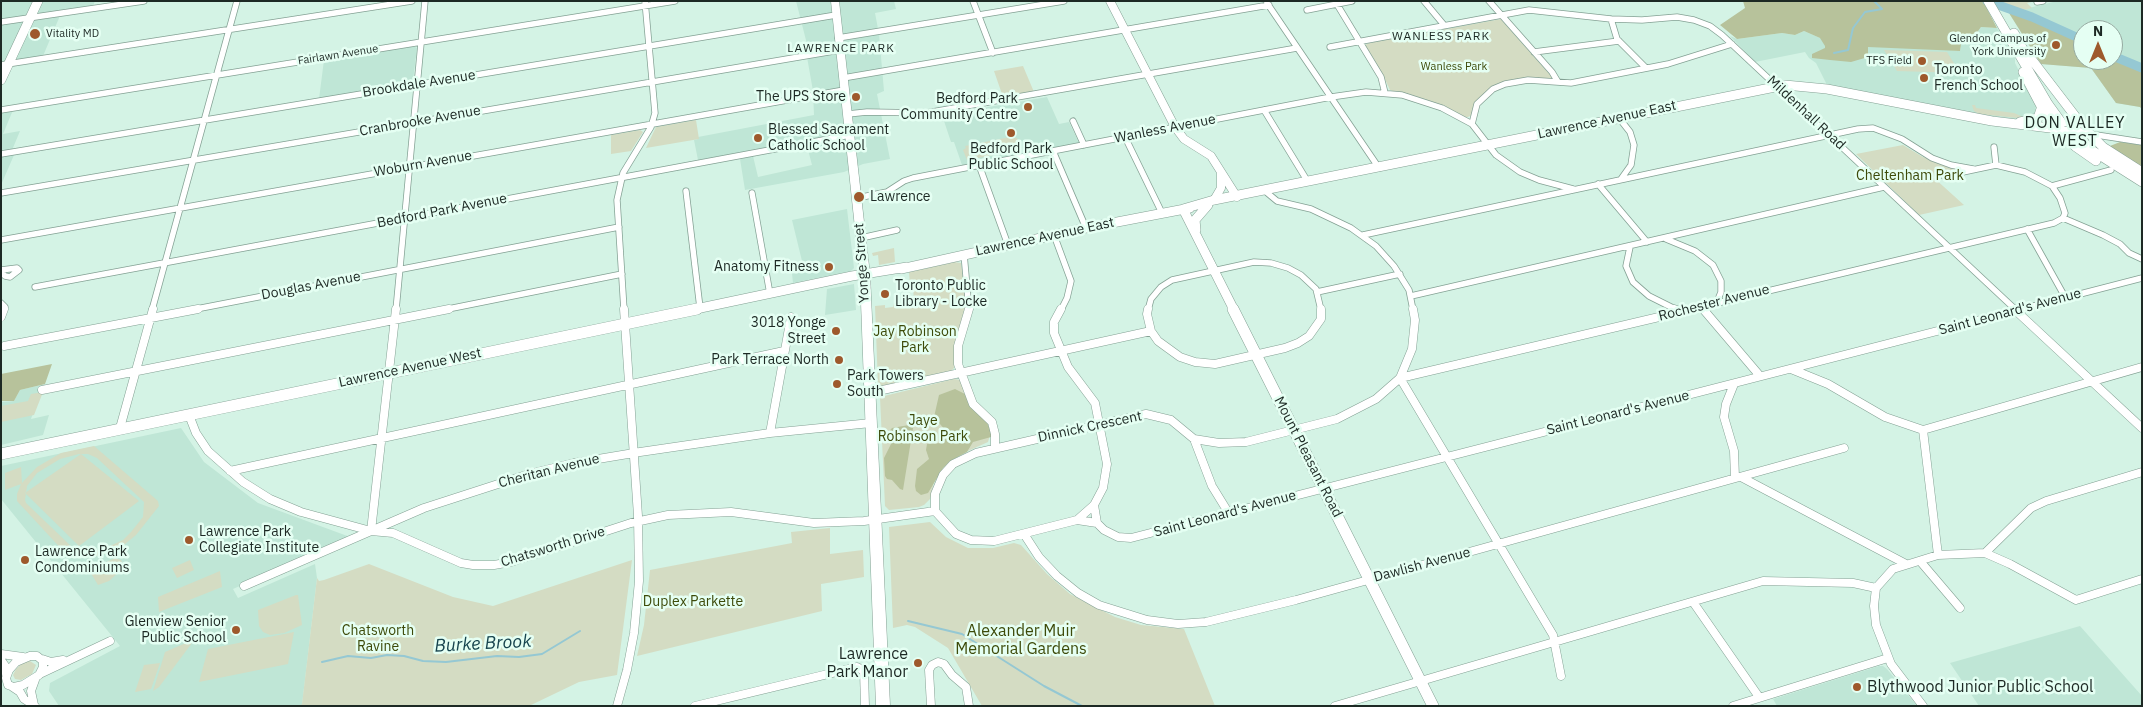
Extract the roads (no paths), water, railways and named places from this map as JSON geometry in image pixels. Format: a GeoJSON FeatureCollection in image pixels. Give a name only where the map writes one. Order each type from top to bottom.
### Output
{"type":"FeatureCollection","features":[{"type":"Feature","properties":{"kind":"main road"},"geometry":{"type":"LineString","coordinates":[[1,80],[5,64],[38,1]]}},
{"type":"Feature","properties":{"kind":"main road","name":"Yonge Street"},"geometry":{"type":"LineString","coordinates":[[835,1],[865,275],[883,706]]}},
{"type":"Feature","properties":{"kind":"main road"},"geometry":{"type":"LineString","coordinates":[[1988,1],[2069,123],[2098,150],[2142,177]]}},
{"type":"Feature","properties":{"kind":"main road"},"geometry":{"type":"LineString","coordinates":[[1995,1],[2020,50],[2061,122],[2092,151],[2142,182]]}},
{"type":"Feature","properties":{"kind":"main road"},"geometry":{"type":"LineString","coordinates":[[2020,50],[2022,70],[2041,109],[2057,129],[2076,147],[2111,170],[2142,187]]}},
{"type":"Feature","properties":{"kind":"main road"},"geometry":{"type":"LineString","coordinates":[[2020,50],[2087,134],[2142,172]]}},
{"type":"Feature","properties":{"kind":"main road","name":"Lawrence Avenue East"},"geometry":{"type":"LineString","coordinates":[[865,275],[907,268],[1086,228],[1776,86],[1800,85],[1827,89],[1978,118],[2057,129]]}},
{"type":"Feature","properties":{"kind":"main road"},"geometry":{"type":"LineString","coordinates":[[2015,122],[2027,122],[2038,118],[2041,109]]}},
{"type":"Feature","properties":{"kind":"main road","name":"Lawrence Avenue East"},"geometry":{"type":"LineString","coordinates":[[1978,118],[2087,134]]}},
{"type":"Feature","properties":{"kind":"main road"},"geometry":{"type":"LineString","coordinates":[[1196,233],[1195,220],[1211,203]]}},
{"type":"Feature","properties":{"kind":"main road","name":"Mount Pleasant Road"},"geometry":{"type":"LineString","coordinates":[[1183,209],[1433,706]]}},
{"type":"Feature","properties":{"kind":"main road","name":"Lawrence Avenue West"},"geometry":{"type":"LineString","coordinates":[[1,454],[865,275]]}},
{"type":"Feature","properties":{"kind":"street"},"geometry":{"type":"LineString","coordinates":[[1,22],[144,1]]}},
{"type":"Feature","properties":{"kind":"street"},"geometry":{"type":"LineString","coordinates":[[120,428],[237,1]]}},
{"type":"Feature","properties":{"kind":"street"},"geometry":{"type":"LineString","coordinates":[[5,64],[412,1]]}},
{"type":"Feature","properties":{"kind":"street"},"geometry":{"type":"LineString","coordinates":[[371,531],[390,372],[425,1]]}},
{"type":"Feature","properties":{"kind":"street","name":"Fairlawn Avenue"},"geometry":{"type":"LineString","coordinates":[[1,110],[645,4],[675,1]]}},
{"type":"Feature","properties":{"kind":"street"},"geometry":{"type":"LineString","coordinates":[[973,1],[993,53]]}},
{"type":"Feature","properties":{"kind":"street"},"geometry":{"type":"LineString","coordinates":[[838,38],[1064,1]]}},
{"type":"Feature","properties":{"kind":"street"},"geometry":{"type":"LineString","coordinates":[[1110,1],[1175,127],[1184,139],[1211,156],[1237,197]]}},
{"type":"Feature","properties":{"kind":"street"},"geometry":{"type":"LineString","coordinates":[[1307,10],[1352,1]]}},
{"type":"Feature","properties":{"kind":"street"},"geometry":{"type":"LineString","coordinates":[[1424,1],[1444,26]]}},
{"type":"Feature","properties":{"kind":"street"},"geometry":{"type":"LineString","coordinates":[[1489,1],[1552,72],[1558,82]]}},
{"type":"Feature","properties":{"kind":"street"},"geometry":{"type":"LineString","coordinates":[[844,78],[1124,30],[1268,3],[1379,168]]}},
{"type":"Feature","properties":{"kind":"street"},"geometry":{"type":"LineString","coordinates":[[1335,3],[1381,77],[1385,92]]}},
{"type":"Feature","properties":{"kind":"street"},"geometry":{"type":"LineString","coordinates":[[616,706],[627,670],[635,624],[639,581],[638,521],[618,200],[622,178],[652,124],[655,108],[645,4]]}},
{"type":"Feature","properties":{"kind":"street","name":"Mildenhall Road"},"geometry":{"type":"LineString","coordinates":[[1330,47],[1535,9],[1611,19],[1642,20],[1672,17],[1688,19],[1710,26],[1829,134],[2142,428]]}},
{"type":"Feature","properties":{"kind":"street","name":"Brookdale Avenue"},"geometry":{"type":"LineString","coordinates":[[1,154],[836,15]]}},
{"type":"Feature","properties":{"kind":"street"},"geometry":{"type":"LineString","coordinates":[[1611,19],[1619,41],[1646,68]]}},
{"type":"Feature","properties":{"kind":"street"},"geometry":{"type":"LineString","coordinates":[[1534,52],[1619,41]]}},
{"type":"Feature","properties":{"kind":"street"},"geometry":{"type":"LineString","coordinates":[[1573,189],[1527,176],[1505,163],[1472,124],[1479,100],[1493,89],[1506,84],[1522,81],[1566,83],[1668,64],[1732,44]]}},
{"type":"Feature","properties":{"kind":"street"},"geometry":{"type":"LineString","coordinates":[[848,114],[867,112],[922,114],[1297,48]]}},
{"type":"Feature","properties":{"kind":"street","name":"Cranbrooke Avenue"},"geometry":{"type":"LineString","coordinates":[[1,194],[840,50]]}},
{"type":"Feature","properties":{"kind":"street","name":"Woburn Avenue"},"geometry":{"type":"LineString","coordinates":[[1,240],[844,90]]}},
{"type":"Feature","properties":{"kind":"street","name":"Wanless Avenue"},"geometry":{"type":"LineString","coordinates":[[857,198],[887,192],[909,179],[1361,92],[1385,92],[1428,102],[1472,124]]}},
{"type":"Feature","properties":{"kind":"street"},"geometry":{"type":"LineString","coordinates":[[1264,110],[1308,182]]}},
{"type":"Feature","properties":{"kind":"street"},"geometry":{"type":"LineString","coordinates":[[1619,118],[1630,132],[1634,146],[1631,165],[1621,179]]}},
{"type":"Feature","properties":{"kind":"street"},"geometry":{"type":"LineString","coordinates":[[1073,121],[1084,145]]}},
{"type":"Feature","properties":{"kind":"street"},"geometry":{"type":"LineString","coordinates":[[1363,235],[1829,134],[1873,128],[1902,139],[1932,158],[1951,165],[1973,169]]}},
{"type":"Feature","properties":{"kind":"street","name":"Lawrence Avenue East"},"geometry":{"type":"LineString","coordinates":[[2087,134],[2142,142]]}},
{"type":"Feature","properties":{"kind":"street","name":"Bedford Park Avenue"},"geometry":{"type":"LineString","coordinates":[[35,287],[850,135]]}},
{"type":"Feature","properties":{"kind":"street"},"geometry":{"type":"LineString","coordinates":[[1125,137],[1162,213]]}},
{"type":"Feature","properties":{"kind":"street"},"geometry":{"type":"LineString","coordinates":[[1994,147],[1996,165]]}},
{"type":"Feature","properties":{"kind":"street"},"geometry":{"type":"LineString","coordinates":[[1053,151],[1086,228]]}},
{"type":"Feature","properties":{"kind":"street"},"geometry":{"type":"LineString","coordinates":[[979,165],[1008,245]]}},
{"type":"Feature","properties":{"kind":"street"},"geometry":{"type":"LineString","coordinates":[[1944,176],[1996,165],[2026,172],[2052,186],[2060,198],[2065,213],[2063,218],[2103,235],[2120,244],[2129,253],[2142,259]]}},
{"type":"Feature","properties":{"kind":"street"},"geometry":{"type":"LineString","coordinates":[[2052,186],[2111,170]]}},
{"type":"Feature","properties":{"kind":"street"},"geometry":{"type":"LineString","coordinates":[[1211,203],[1221,188],[1221,172]]}},
{"type":"Feature","properties":{"kind":"street"},"geometry":{"type":"LineString","coordinates":[[1598,184],[1647,242]]}},
{"type":"Feature","properties":{"kind":"street"},"geometry":{"type":"LineString","coordinates":[[1411,296],[1884,187]]}},
{"type":"Feature","properties":{"kind":"street"},"geometry":{"type":"LineString","coordinates":[[686,190],[700,308]]}},
{"type":"Feature","properties":{"kind":"street"},"geometry":{"type":"LineString","coordinates":[[1194,439],[1236,444],[1338,419],[1358,410],[1382,395],[1400,378],[1411,353],[1415,320],[1411,296],[1400,274],[1389,259],[1363,235],[1318,212],[1277,201],[1265,192]]}},
{"type":"Feature","properties":{"kind":"street"},"geometry":{"type":"LineString","coordinates":[[752,193],[770,294]]}},
{"type":"Feature","properties":{"kind":"street","name":"Rochester Avenue"},"geometry":{"type":"LineString","coordinates":[[1400,378],[1948,246],[2054,223],[2063,218]]}},
{"type":"Feature","properties":{"kind":"street","name":"Douglas Avenue"},"geometry":{"type":"LineString","coordinates":[[4,346],[619,227]]}},
{"type":"Feature","properties":{"kind":"street"},"geometry":{"type":"LineString","coordinates":[[2027,228],[2065,297]]}},
{"type":"Feature","properties":{"kind":"street"},"geometry":{"type":"LineString","coordinates":[[861,238],[897,230]]}},
{"type":"Feature","properties":{"kind":"street"},"geometry":{"type":"LineString","coordinates":[[935,511],[950,529],[971,540],[986,542],[1077,520],[1094,505],[1103,488],[1107,470],[1107,459],[1093,400],[1070,371],[1054,333],[1054,322],[1067,298],[1071,282],[1054,235]]}},
{"type":"Feature","properties":{"kind":"street"},"geometry":{"type":"LineString","coordinates":[[1665,238],[1690,248],[1713,264],[1722,281],[1721,292],[1717,302]]}},
{"type":"Feature","properties":{"kind":"street"},"geometry":{"type":"LineString","coordinates":[[1630,247],[1626,266],[1633,282],[1648,296],[1679,311]]}},
{"type":"Feature","properties":{"kind":"street"},"geometry":{"type":"LineString","coordinates":[[964,254],[970,304],[968,317],[957,351],[958,367],[973,404],[992,422],[995,434],[995,448]]}},
{"type":"Feature","properties":{"kind":"street"},"geometry":{"type":"LineString","coordinates":[[1248,262],[1271,263],[1294,271],[1305,279],[1317,292],[1321,305],[1321,319],[1313,332],[1298,343],[1224,363],[1195,362],[1167,350],[1151,331],[1148,319],[1151,299],[1161,287],[1176,278],[1248,262]]}},
{"type":"Feature","properties":{"kind":"street"},"geometry":{"type":"LineString","coordinates":[[42,390],[622,274]]}},
{"type":"Feature","properties":{"kind":"street"},"geometry":{"type":"LineString","coordinates":[[1317,292],[1400,274]]}},
{"type":"Feature","properties":{"kind":"street","name":"Saint Leonard's Avenue"},"geometry":{"type":"LineString","coordinates":[[1077,520],[1097,523],[1112,535],[1131,538],[2142,278]]}},
{"type":"Feature","properties":{"kind":"street"},"geometry":{"type":"LineString","coordinates":[[1,303],[5,307],[1,317]]}},
{"type":"Feature","properties":{"kind":"street"},"geometry":{"type":"LineString","coordinates":[[1701,306],[1760,376]]}},
{"type":"Feature","properties":{"kind":"street"},"geometry":{"type":"LineString","coordinates":[[770,433],[791,317]]}},
{"type":"Feature","properties":{"kind":"street"},"geometry":{"type":"LineString","coordinates":[[869,393],[1151,331]]}},
{"type":"Feature","properties":{"kind":"street"},"geometry":{"type":"LineString","coordinates":[[230,471],[784,350]]}},
{"type":"Feature","properties":{"kind":"street"},"geometry":{"type":"LineString","coordinates":[[1791,369],[1828,384],[1885,417],[1923,430],[2142,368]]}},
{"type":"Feature","properties":{"kind":"street"},"geometry":{"type":"LineString","coordinates":[[1400,378],[1555,641],[1561,676]]}},
{"type":"Feature","properties":{"kind":"street"},"geometry":{"type":"LineString","coordinates":[[1734,384],[1726,404],[1724,417],[1734,451],[1738,478],[1906,564]]}},
{"type":"Feature","properties":{"kind":"street","name":"Chatsworth Drive"},"geometry":{"type":"LineString","coordinates":[[189,414],[196,433],[204,445],[230,471],[252,488],[280,504],[301,512],[371,531],[393,534],[461,563],[494,565],[511,562],[638,521],[668,515],[718,511],[760,515],[803,523],[876,520],[935,511]]}},
{"type":"Feature","properties":{"kind":"street","name":"Dinnick Crescent"},"geometry":{"type":"LineString","coordinates":[[935,511],[937,487],[947,470],[967,456],[995,448],[1142,414],[1152,414],[1174,422],[1194,439]]}},
{"type":"Feature","properties":{"kind":"street","name":"Cheritan Avenue"},"geometry":{"type":"LineString","coordinates":[[244,586],[424,508],[497,484],[566,465],[770,433],[871,423]]}},
{"type":"Feature","properties":{"kind":"street"},"geometry":{"type":"LineString","coordinates":[[1923,430],[1938,555]]}},
{"type":"Feature","properties":{"kind":"street"},"geometry":{"type":"LineString","coordinates":[[1194,439],[1214,489],[1228,512]]}},
{"type":"Feature","properties":{"kind":"street","name":"Dawlish Avenue"},"geometry":{"type":"LineString","coordinates":[[1024,534],[1047,566],[1078,593],[1117,612],[1156,622],[1178,624],[1222,619],[1844,448]]}},
{"type":"Feature","properties":{"kind":"street"},"geometry":{"type":"LineString","coordinates":[[1985,553],[2031,508],[2046,501],[2142,472]]}},
{"type":"Feature","properties":{"kind":"street"},"geometry":{"type":"LineString","coordinates":[[1094,505],[1097,523]]}},
{"type":"Feature","properties":{"kind":"street"},"geometry":{"type":"LineString","coordinates":[[1923,706],[1888,658],[1878,633],[1874,614],[1876,588],[1888,573],[1906,564],[1938,555],[1985,553],[2010,564],[2076,600],[2142,579]]}},
{"type":"Feature","properties":{"kind":"street"},"geometry":{"type":"LineString","coordinates":[[1920,561],[1960,608]]}},
{"type":"Feature","properties":{"kind":"street"},"geometry":{"type":"LineString","coordinates":[[1335,706],[1763,581],[1853,583],[1876,588]]}},
{"type":"Feature","properties":{"kind":"street"},"geometry":{"type":"LineString","coordinates":[[1693,602],[1759,698]]}},
{"type":"Feature","properties":{"kind":"street"},"geometry":{"type":"LineString","coordinates":[[11,686],[23,685],[37,676],[110,641]]}},
{"type":"Feature","properties":{"kind":"street"},"geometry":{"type":"LineString","coordinates":[[1,654],[26,657],[37,656],[52,662],[75,658]]}},
{"type":"Feature","properties":{"kind":"street"},"geometry":{"type":"LineString","coordinates":[[6,674],[12,666],[26,657]]}},
{"type":"Feature","properties":{"kind":"street"},"geometry":{"type":"LineString","coordinates":[[1733,706],[1888,658]]}},
{"type":"Feature","properties":{"kind":"street"},"geometry":{"type":"LineString","coordinates":[[35,706],[31,690],[43,668],[42,659]]}},
{"type":"Feature","properties":{"kind":"street"},"geometry":{"type":"LineString","coordinates":[[1,660],[5,665],[6,680],[20,692],[24,699],[35,706]]}},
{"type":"Feature","properties":{"kind":"street"},"geometry":{"type":"LineString","coordinates":[[931,706],[929,670],[932,665],[938,662],[944,664],[952,675],[966,687],[969,706]]}},
{"type":"Feature","properties":{"kind":"street"},"geometry":{"type":"LineString","coordinates":[[695,706],[856,666],[864,671],[866,706]]}},
{"type":"Feature","properties":{"kind":"waterway"},"geometry":{"type":"LineString","coordinates":[[1834,53],[1848,50],[1853,28],[1865,12],[1882,9],[1874,1]]}},
{"type":"Feature","properties":{"kind":"waterway"},"geometry":{"type":"LineString","coordinates":[[1987,1],[2032,17],[2073,35]]}},
{"type":"Feature","properties":{"kind":"waterway"},"geometry":{"type":"LineString","coordinates":[[2123,60],[2142,68]]}},
{"type":"Feature","properties":{"kind":"waterway","name":"Burke Brook"},"geometry":{"type":"LineString","coordinates":[[908,621],[962,634],[1044,686],[1082,706]]}},
{"type":"Feature","properties":{"kind":"waterway","name":"Burke Brook"},"geometry":{"type":"LineString","coordinates":[[322,662],[348,656],[371,658],[387,655],[404,656],[423,661],[446,662],[497,656],[519,657],[542,654],[580,631]]}},
{"type":"Feature","properties":{"kind":"place","name":"Vitality MD"},"geometry":{"type":"Point","coordinates":[35,34]}},
{"type":"Feature","properties":{"kind":"place","name":"Glendon Campus of York University"},"geometry":{"type":"Point","coordinates":[2056,45]}},
{"type":"Feature","properties":{"kind":"place","name":"TFS Field"},"geometry":{"type":"Point","coordinates":[1922,61]}},
{"type":"Feature","properties":{"kind":"place","name":"Toronto French School"},"geometry":{"type":"Point","coordinates":[1924,78]}},
{"type":"Feature","properties":{"kind":"place","name":"The UPS Store"},"geometry":{"type":"Point","coordinates":[856,97]}},
{"type":"Feature","properties":{"kind":"place","name":"Bedford Park Community Centre"},"geometry":{"type":"Point","coordinates":[1028,107]}},
{"type":"Feature","properties":{"kind":"place","name":"Bedford Park Public School"},"geometry":{"type":"Point","coordinates":[1011,133]}},
{"type":"Feature","properties":{"kind":"place","name":"Blessed Sacrament Catholic School"},"geometry":{"type":"Point","coordinates":[758,138]}},
{"type":"Feature","properties":{"kind":"place","name":"Lawrence"},"geometry":{"type":"Point","coordinates":[859,197]}},
{"type":"Feature","properties":{"kind":"place","name":"Anatomy Fitness"},"geometry":{"type":"Point","coordinates":[829,267]}},
{"type":"Feature","properties":{"kind":"place","name":"Toronto Public Library - Locke"},"geometry":{"type":"Point","coordinates":[885,294]}},
{"type":"Feature","properties":{"kind":"place","name":"3018 Yonge Street"},"geometry":{"type":"Point","coordinates":[836,331]}},
{"type":"Feature","properties":{"kind":"place","name":"Park Terrace North"},"geometry":{"type":"Point","coordinates":[839,360]}},
{"type":"Feature","properties":{"kind":"place","name":"Park Towers South"},"geometry":{"type":"Point","coordinates":[837,384]}},
{"type":"Feature","properties":{"kind":"place","name":"Lawrence Park Collegiate Institute"},"geometry":{"type":"Point","coordinates":[189,540]}},
{"type":"Feature","properties":{"kind":"place","name":"Lawrence Park Condominiums"},"geometry":{"type":"Point","coordinates":[25,560]}},
{"type":"Feature","properties":{"kind":"place","name":"Glenview Senior Public School"},"geometry":{"type":"Point","coordinates":[236,630]}},
{"type":"Feature","properties":{"kind":"place","name":"Lawrence Park Manor"},"geometry":{"type":"Point","coordinates":[918,663]}},
{"type":"Feature","properties":{"kind":"place","name":"Blythwood Junior Public School"},"geometry":{"type":"Point","coordinates":[1857,687]}},
{"type":"Feature","properties":{"kind":"district","name":"WANLESS PARK"},"geometry":{"type":"Point","coordinates":[1441,37]}},
{"type":"Feature","properties":{"kind":"district","name":"LAWRENCE PARK"},"geometry":{"type":"Point","coordinates":[841,49]}},
{"type":"Feature","properties":{"kind":"district","name":"DON VALLEY WEST"},"geometry":{"type":"Point","coordinates":[2075,132]}},
{"type":"Feature","properties":{"kind":"park label","name":"Wanless Park"},"geometry":{"type":"Point","coordinates":[1454,67]}},
{"type":"Feature","properties":{"kind":"park label","name":"Cheltenham Park"},"geometry":{"type":"Point","coordinates":[1910,176]}},
{"type":"Feature","properties":{"kind":"park label","name":"Jay Robinson Park"},"geometry":{"type":"Point","coordinates":[915,340]}},
{"type":"Feature","properties":{"kind":"park label","name":"Jaye Robinson Park"},"geometry":{"type":"Point","coordinates":[923,430]}},
{"type":"Feature","properties":{"kind":"park label","name":"Duplex Parkette"},"geometry":{"type":"Point","coordinates":[693,602]}},
{"type":"Feature","properties":{"kind":"park label","name":"Chatsworth Ravine"},"geometry":{"type":"Point","coordinates":[378,640]}},
{"type":"Feature","properties":{"kind":"park label","name":"Alexander Muir Memorial Gardens"},"geometry":{"type":"Point","coordinates":[1021,640]}}]}
